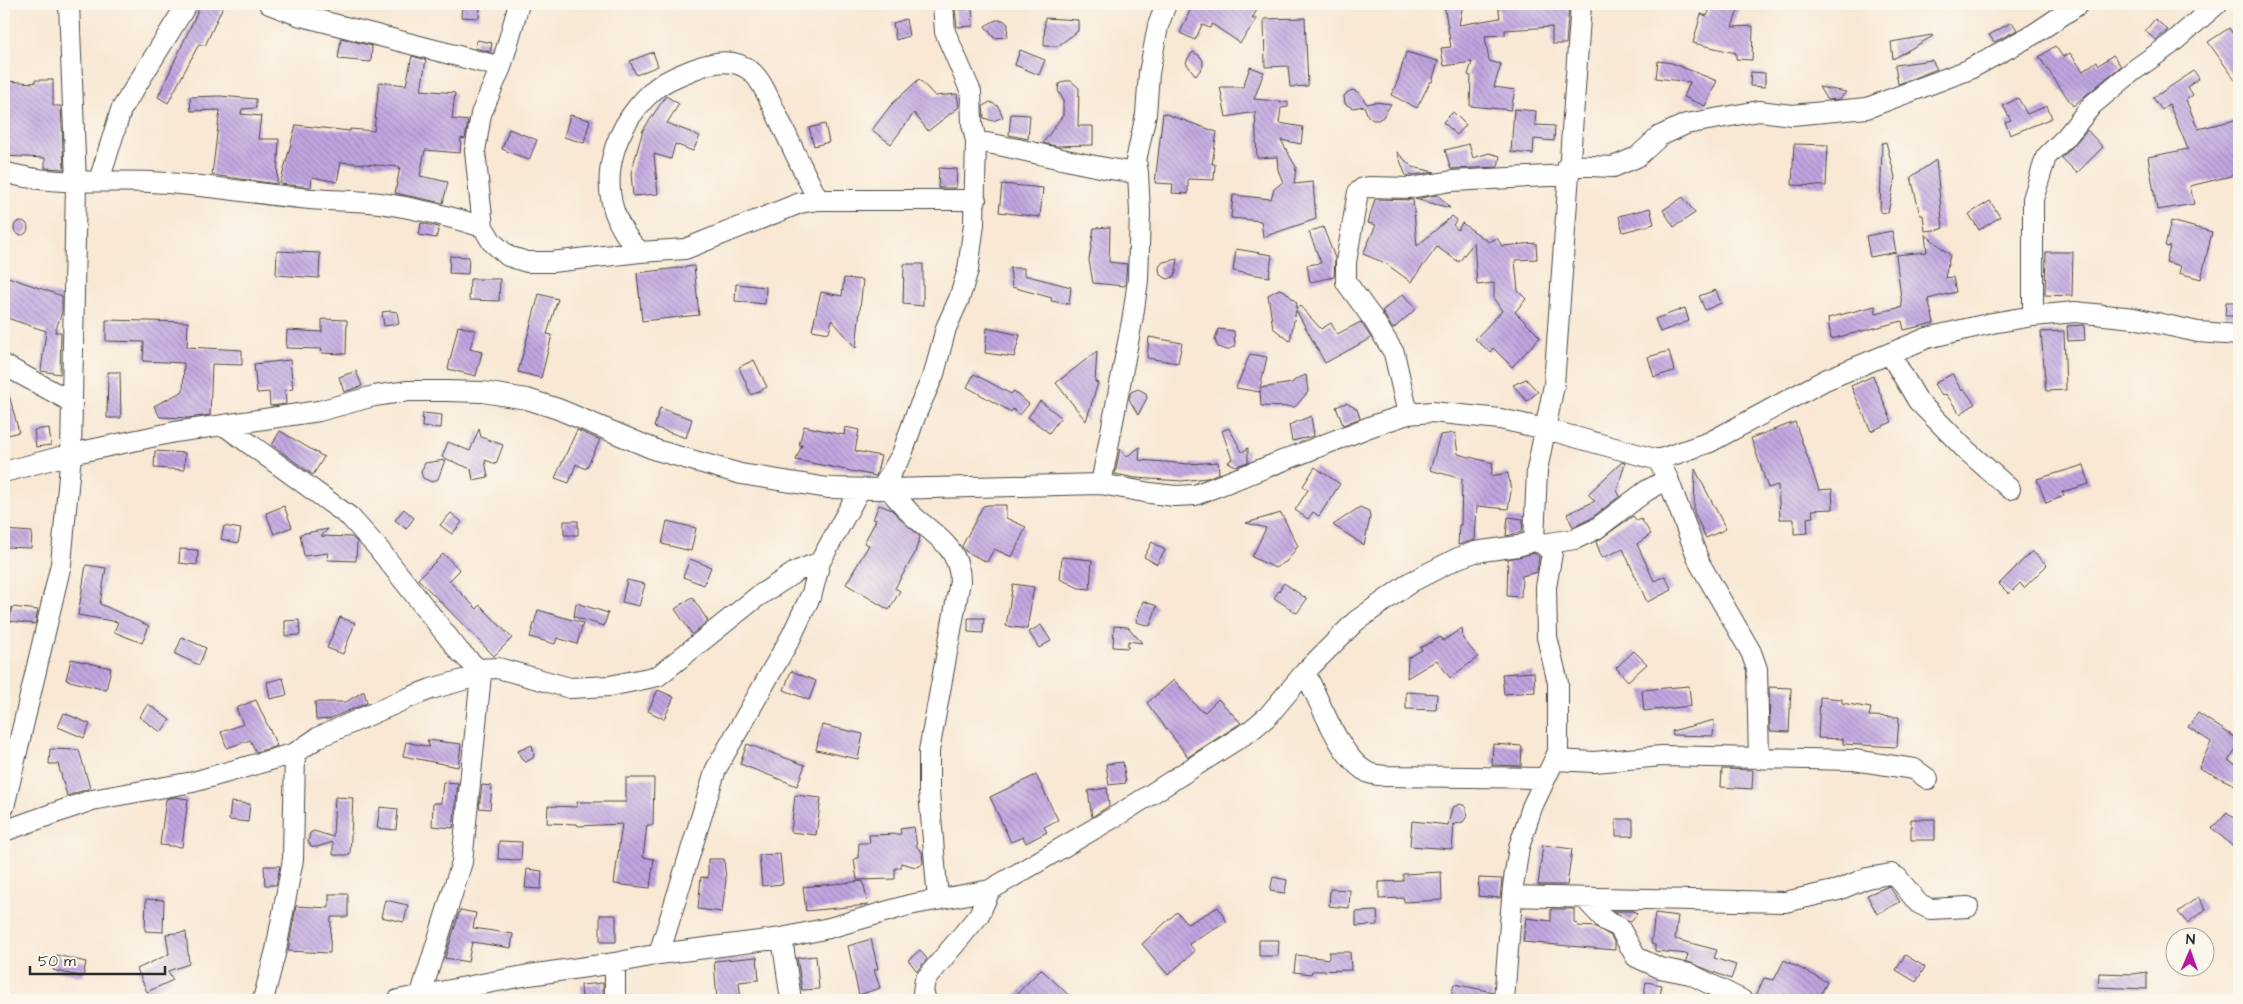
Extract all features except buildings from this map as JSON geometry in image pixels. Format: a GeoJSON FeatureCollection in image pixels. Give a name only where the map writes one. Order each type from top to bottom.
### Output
{"type":"FeatureCollection","features":[{"type":"Feature","properties":{"kind":"street"},"geometry":{"type":"LineString","coordinates":[[4,807],[6,779],[61,564],[71,454],[70,401],[76,183],[69,4]]}},
{"type":"Feature","properties":{"kind":"street"},"geometry":{"type":"LineString","coordinates":[[99,181],[121,110],[187,4]]}},
{"type":"Feature","properties":{"kind":"street"},"geometry":{"type":"LineString","coordinates":[[269,4],[307,18],[501,67]]}},
{"type":"Feature","properties":{"kind":"street"},"geometry":{"type":"LineString","coordinates":[[519,4],[501,67],[481,114],[475,151],[483,227],[492,242],[508,256],[527,262],[552,262],[685,249],[800,203],[818,200],[976,200]]}},
{"type":"Feature","properties":{"kind":"street"},"geometry":{"type":"LineString","coordinates":[[886,489],[934,374],[946,328],[960,299],[968,270],[976,200],[976,141],[972,124],[971,92],[945,32],[943,4]]}},
{"type":"Feature","properties":{"kind":"street"},"geometry":{"type":"LineString","coordinates":[[1101,484],[1134,316],[1138,280],[1140,212],[1136,161],[1146,114],[1149,73],[1158,26],[1166,4]]}},
{"type":"Feature","properties":{"kind":"street"},"geometry":{"type":"LineString","coordinates":[[1504,1000],[1515,869],[1523,832],[1532,807],[1545,778],[1556,760],[1558,752],[1559,698],[1547,637],[1546,587],[1552,553],[1539,542],[1537,470],[1554,385],[1581,4]]}},
{"type":"Feature","properties":{"kind":"street"},"geometry":{"type":"LineString","coordinates":[[1408,414],[1394,353],[1373,319],[1346,282],[1346,262],[1358,192],[1363,188],[1410,188],[1452,181],[1613,167],[1637,157],[1660,136],[1686,124],[1759,111],[1792,115],[1867,108],[1968,70],[2034,34],[2079,4]]}},
{"type":"Feature","properties":{"kind":"street"},"geometry":{"type":"LineString","coordinates":[[2033,316],[2033,200],[2046,157],[2067,136],[2092,105],[2133,71],[2170,44],[2217,4]]}},
{"type":"Feature","properties":{"kind":"street"},"geometry":{"type":"LineString","coordinates":[[640,252],[626,239],[613,207],[608,176],[609,163],[615,145],[631,116],[655,88],[703,65],[721,62],[740,64],[754,74],[768,98],[818,200]]}},
{"type":"Feature","properties":{"kind":"street"},"geometry":{"type":"LineString","coordinates":[[976,141],[1104,169],[1138,173]]}},
{"type":"Feature","properties":{"kind":"street"},"geometry":{"type":"LineString","coordinates":[[4,172],[18,176],[76,183],[99,181],[200,185],[327,201],[377,203],[424,210],[483,227]]}},
{"type":"Feature","properties":{"kind":"street"},"geometry":{"type":"LineString","coordinates":[[4,472],[71,454],[175,432],[319,411],[374,396],[408,391],[483,392],[527,399],[558,409],[656,450],[741,474],[828,488],[886,489],[1101,484],[1167,495],[1195,495],[1372,426],[1408,414],[1432,412],[1500,419],[1546,429],[1658,460],[1710,442],[1825,380],[1926,338],[2033,316],[2075,312],[2134,318],[2198,332],[2239,335]]}},
{"type":"Feature","properties":{"kind":"street"},"geometry":{"type":"LineString","coordinates":[[1890,354],[1918,401],[1966,450],[2010,490]]}},
{"type":"Feature","properties":{"kind":"street"},"geometry":{"type":"LineString","coordinates":[[4,365],[70,401]]}},
{"type":"Feature","properties":{"kind":"street"},"geometry":{"type":"LineString","coordinates":[[225,426],[350,517],[378,548],[459,651],[479,672],[462,862],[419,999]]}},
{"type":"Feature","properties":{"kind":"street"},"geometry":{"type":"LineString","coordinates":[[1658,460],[1668,479],[1700,564],[1751,652],[1757,669],[1759,759]]}},
{"type":"Feature","properties":{"kind":"street"},"geometry":{"type":"LineString","coordinates":[[398,1000],[419,999],[529,975],[615,963],[659,954],[782,938],[829,928],[910,905],[990,890],[1232,745],[1268,716],[1305,672],[1356,621],[1411,582],[1458,558],[1475,552],[1539,542],[1576,539],[1596,529],[1646,491],[1668,479]]}},
{"type":"Feature","properties":{"kind":"street"},"geometry":{"type":"LineString","coordinates":[[659,954],[716,769],[803,614],[812,593],[820,562],[860,489]]}},
{"type":"Feature","properties":{"kind":"street"},"geometry":{"type":"LineString","coordinates":[[886,489],[912,515],[940,537],[953,553],[960,566],[955,610],[929,751],[929,792],[938,900]]}},
{"type":"Feature","properties":{"kind":"street"},"geometry":{"type":"LineString","coordinates":[[4,831],[92,800],[193,782],[295,753],[319,737],[408,698],[479,672],[498,668],[570,688],[610,686],[658,676],[757,597],[797,571],[820,562]]}},
{"type":"Feature","properties":{"kind":"street"},"geometry":{"type":"LineString","coordinates":[[1305,672],[1343,749],[1353,761],[1369,773],[1384,776],[1545,778]]}},
{"type":"Feature","properties":{"kind":"street"},"geometry":{"type":"LineString","coordinates":[[263,1000],[276,950],[293,859],[295,753]]}},
{"type":"Feature","properties":{"kind":"street"},"geometry":{"type":"LineString","coordinates":[[1556,760],[1594,762],[1662,756],[1854,760],[1914,769],[1928,779]]}},
{"type":"Feature","properties":{"kind":"street"},"geometry":{"type":"LineString","coordinates":[[1512,896],[1785,902],[1838,890],[1867,878],[1891,874],[1898,878],[1918,903],[1930,909],[1968,908]]}},
{"type":"Feature","properties":{"kind":"street"},"geometry":{"type":"LineString","coordinates":[[926,1000],[923,992],[925,980],[979,915],[990,890]]}},
{"type":"Feature","properties":{"kind":"street"},"geometry":{"type":"LineString","coordinates":[[1586,899],[1606,920],[1619,927],[1636,957],[1660,968],[1690,974],[1742,1000]]}},
{"type":"Feature","properties":{"kind":"street"},"geometry":{"type":"LineString","coordinates":[[782,938],[791,1000]]}},
{"type":"Feature","properties":{"kind":"street"},"geometry":{"type":"LineString","coordinates":[[615,963],[615,1000]]}}]}
